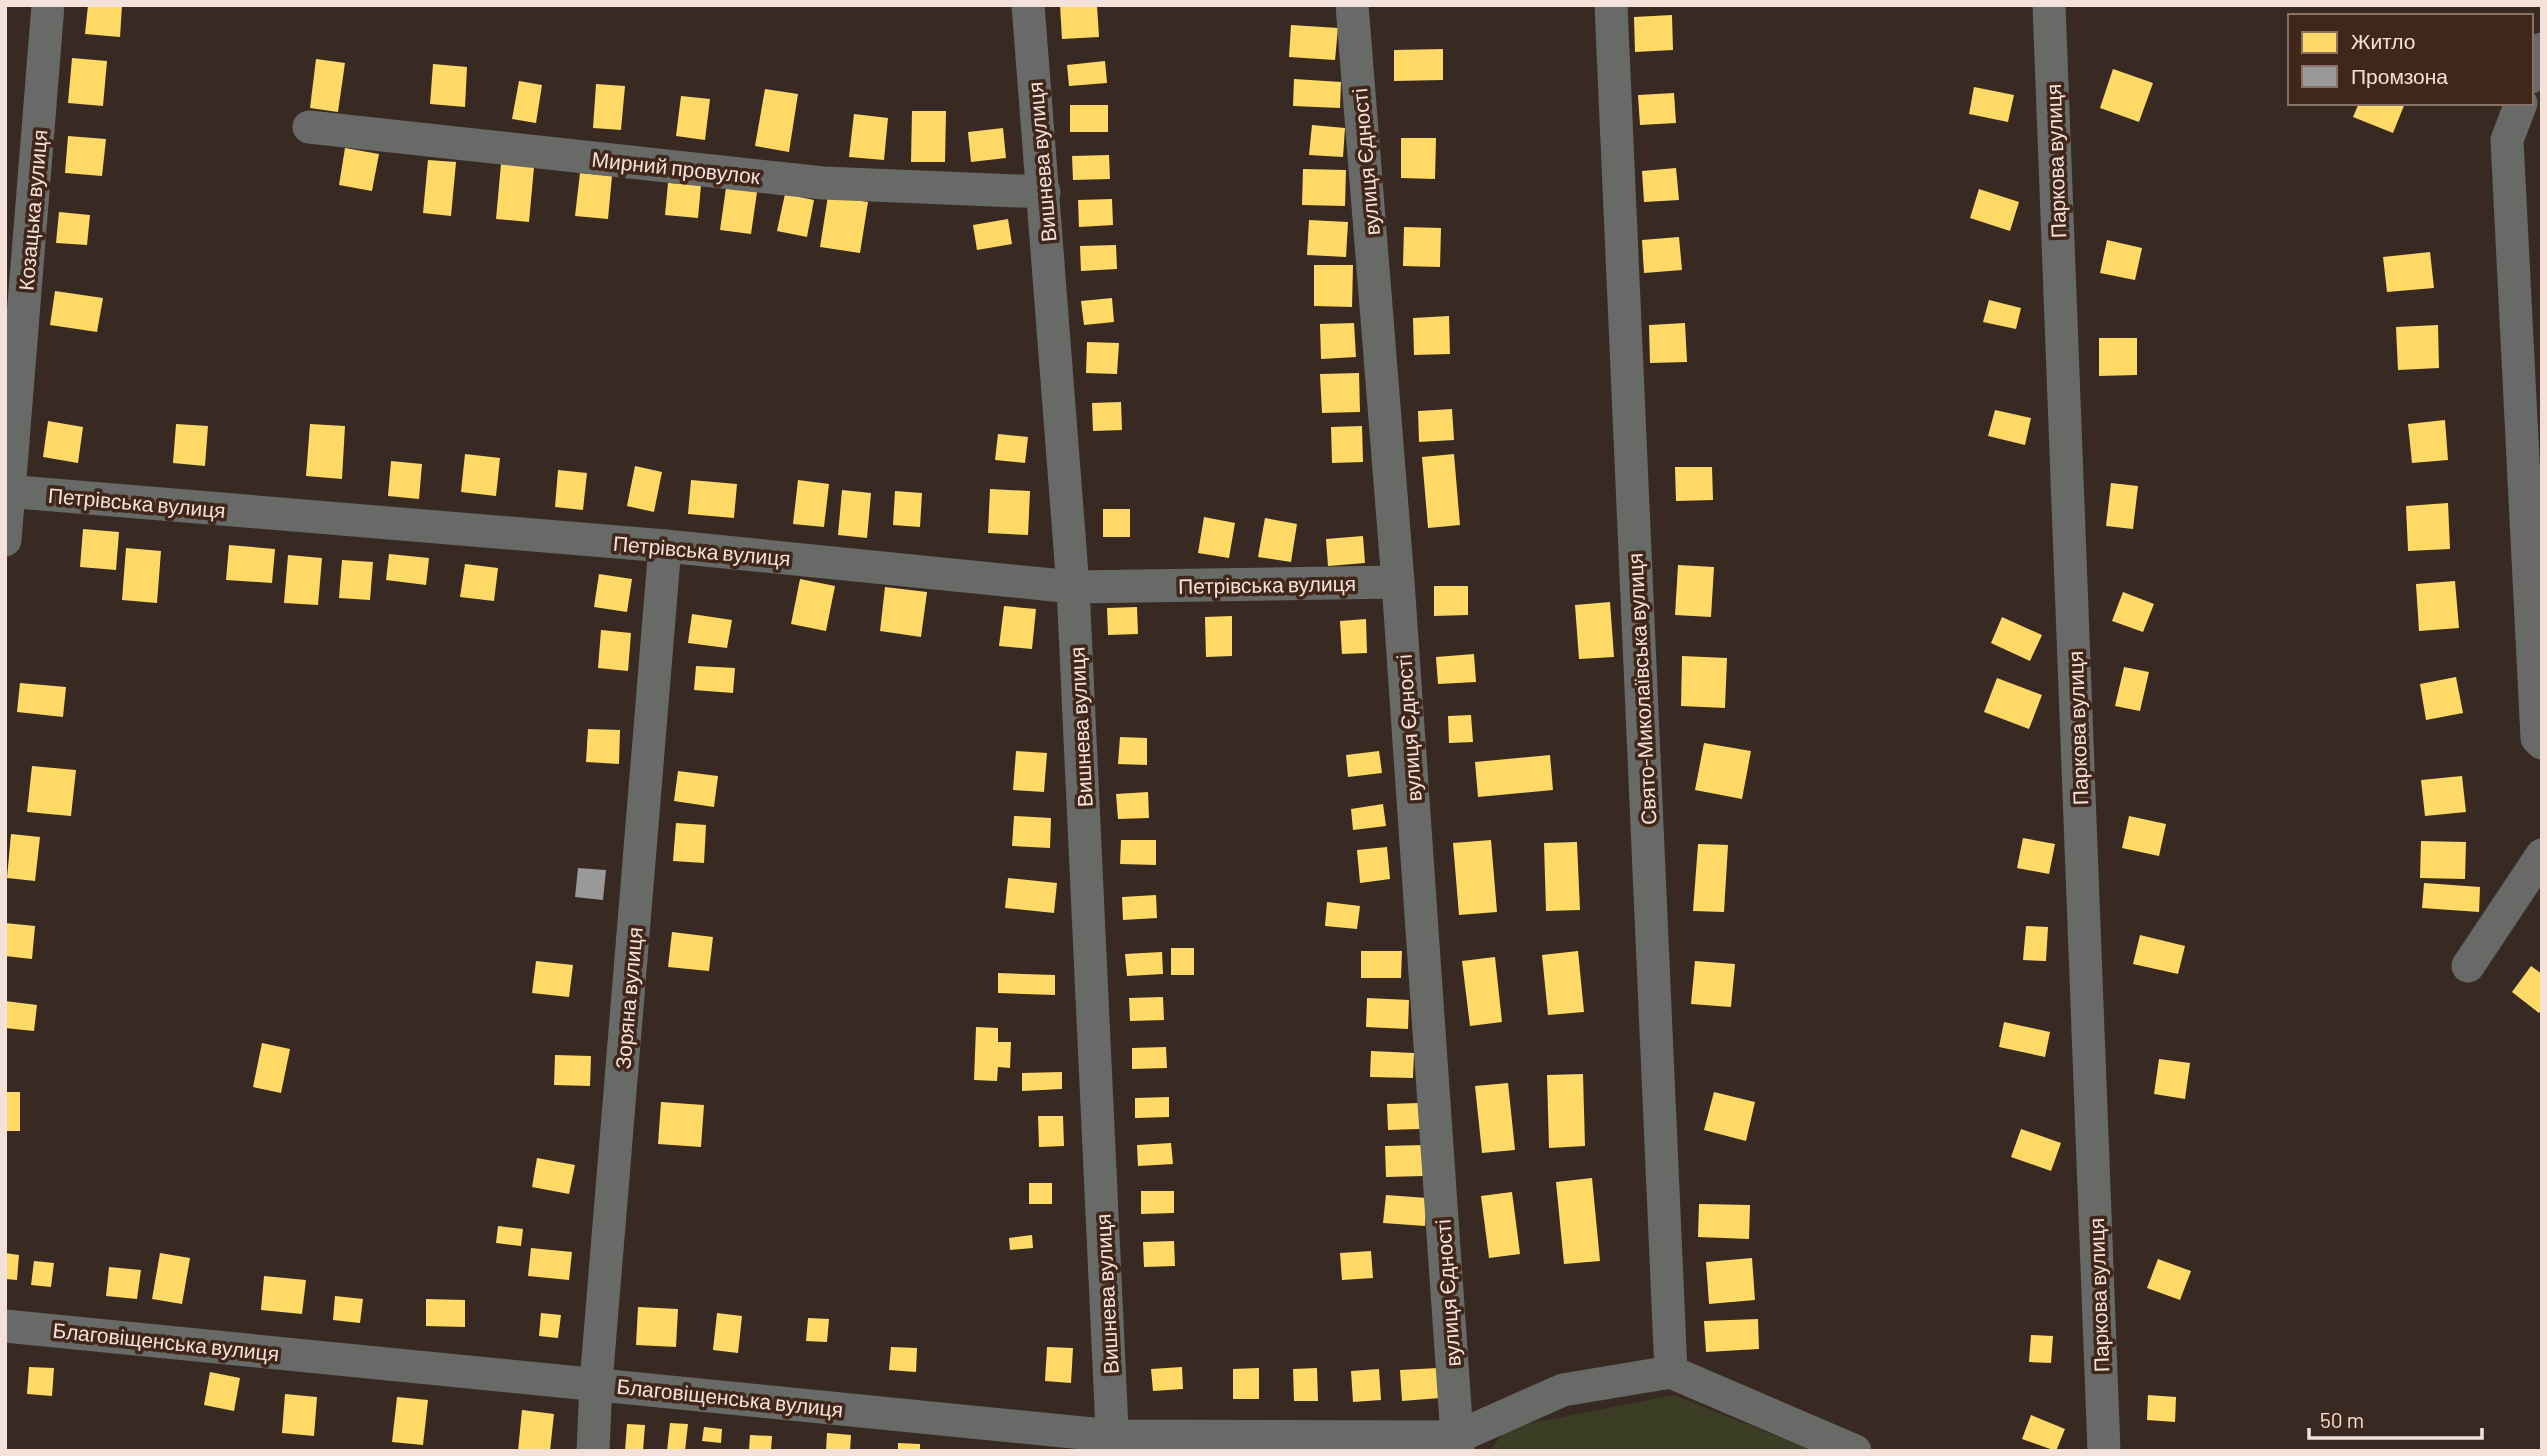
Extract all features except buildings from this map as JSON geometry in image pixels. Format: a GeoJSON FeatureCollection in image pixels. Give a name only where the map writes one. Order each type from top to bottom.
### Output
{"type":"FeatureCollection","features":[{"type":"Feature","properties":{"kind":"street","name":"Козацька вулиця"},"geometry":{"type":"LineString","coordinates":[[5,540],[48,5]]}},
{"type":"Feature","properties":{"kind":"street","name":"Вишнева вулиця"},"geometry":{"type":"LineString","coordinates":[[1028,5],[1073,587],[1113,1444]]}},
{"type":"Feature","properties":{"kind":"street","name":"вулиця Єдності"},"geometry":{"type":"LineString","coordinates":[[1352,5],[1398,582],[1457,1444]]}},
{"type":"Feature","properties":{"kind":"street","name":"Свято-Миколаївська вулиця"},"geometry":{"type":"LineString","coordinates":[[1611,5],[1671,1372]]}},
{"type":"Feature","properties":{"kind":"street","name":"Паркова вулиця"},"geometry":{"type":"LineString","coordinates":[[2049,5],[2104,1451]]}},
{"type":"Feature","properties":{"kind":"street"},"geometry":{"type":"LineString","coordinates":[[2533,72],[2542,49]]}},
{"type":"Feature","properties":{"kind":"street"},"geometry":{"type":"LineString","coordinates":[[2520,105],[2507,140],[2537,738],[2542,743]]}},
{"type":"Feature","properties":{"kind":"street","name":"Мирний провулок"},"geometry":{"type":"LineString","coordinates":[[309,127],[823,183],[1044,192]]}},
{"type":"Feature","properties":{"kind":"street","name":"Петрівська вулиця"},"geometry":{"type":"LineString","coordinates":[[7,491],[665,546],[1073,587],[1398,582]]}},
{"type":"Feature","properties":{"kind":"street","name":"Зоряна вулиця"},"geometry":{"type":"LineString","coordinates":[[593,1451],[596,1383],[665,546]]}},
{"type":"Feature","properties":{"kind":"street"},"geometry":{"type":"LineString","coordinates":[[2468,966],[2542,855]]}},
{"type":"Feature","properties":{"kind":"street","name":"Благовіщенська вулиця"},"geometry":{"type":"LineString","coordinates":[[5,1326],[596,1383],[1113,1444],[1457,1444]]}},
{"type":"Feature","properties":{"kind":"street"},"geometry":{"type":"LineString","coordinates":[[1457,1444],[1563,1390],[1671,1372],[1855,1451]]}},
{"type":"Feature","properties":{"kind":"green space"},"geometry":{"type":"Polygon","coordinates":[[[1673,1395],[1815,1451],[1489,1451],[1508,1428],[1673,1395]]]}}]}
